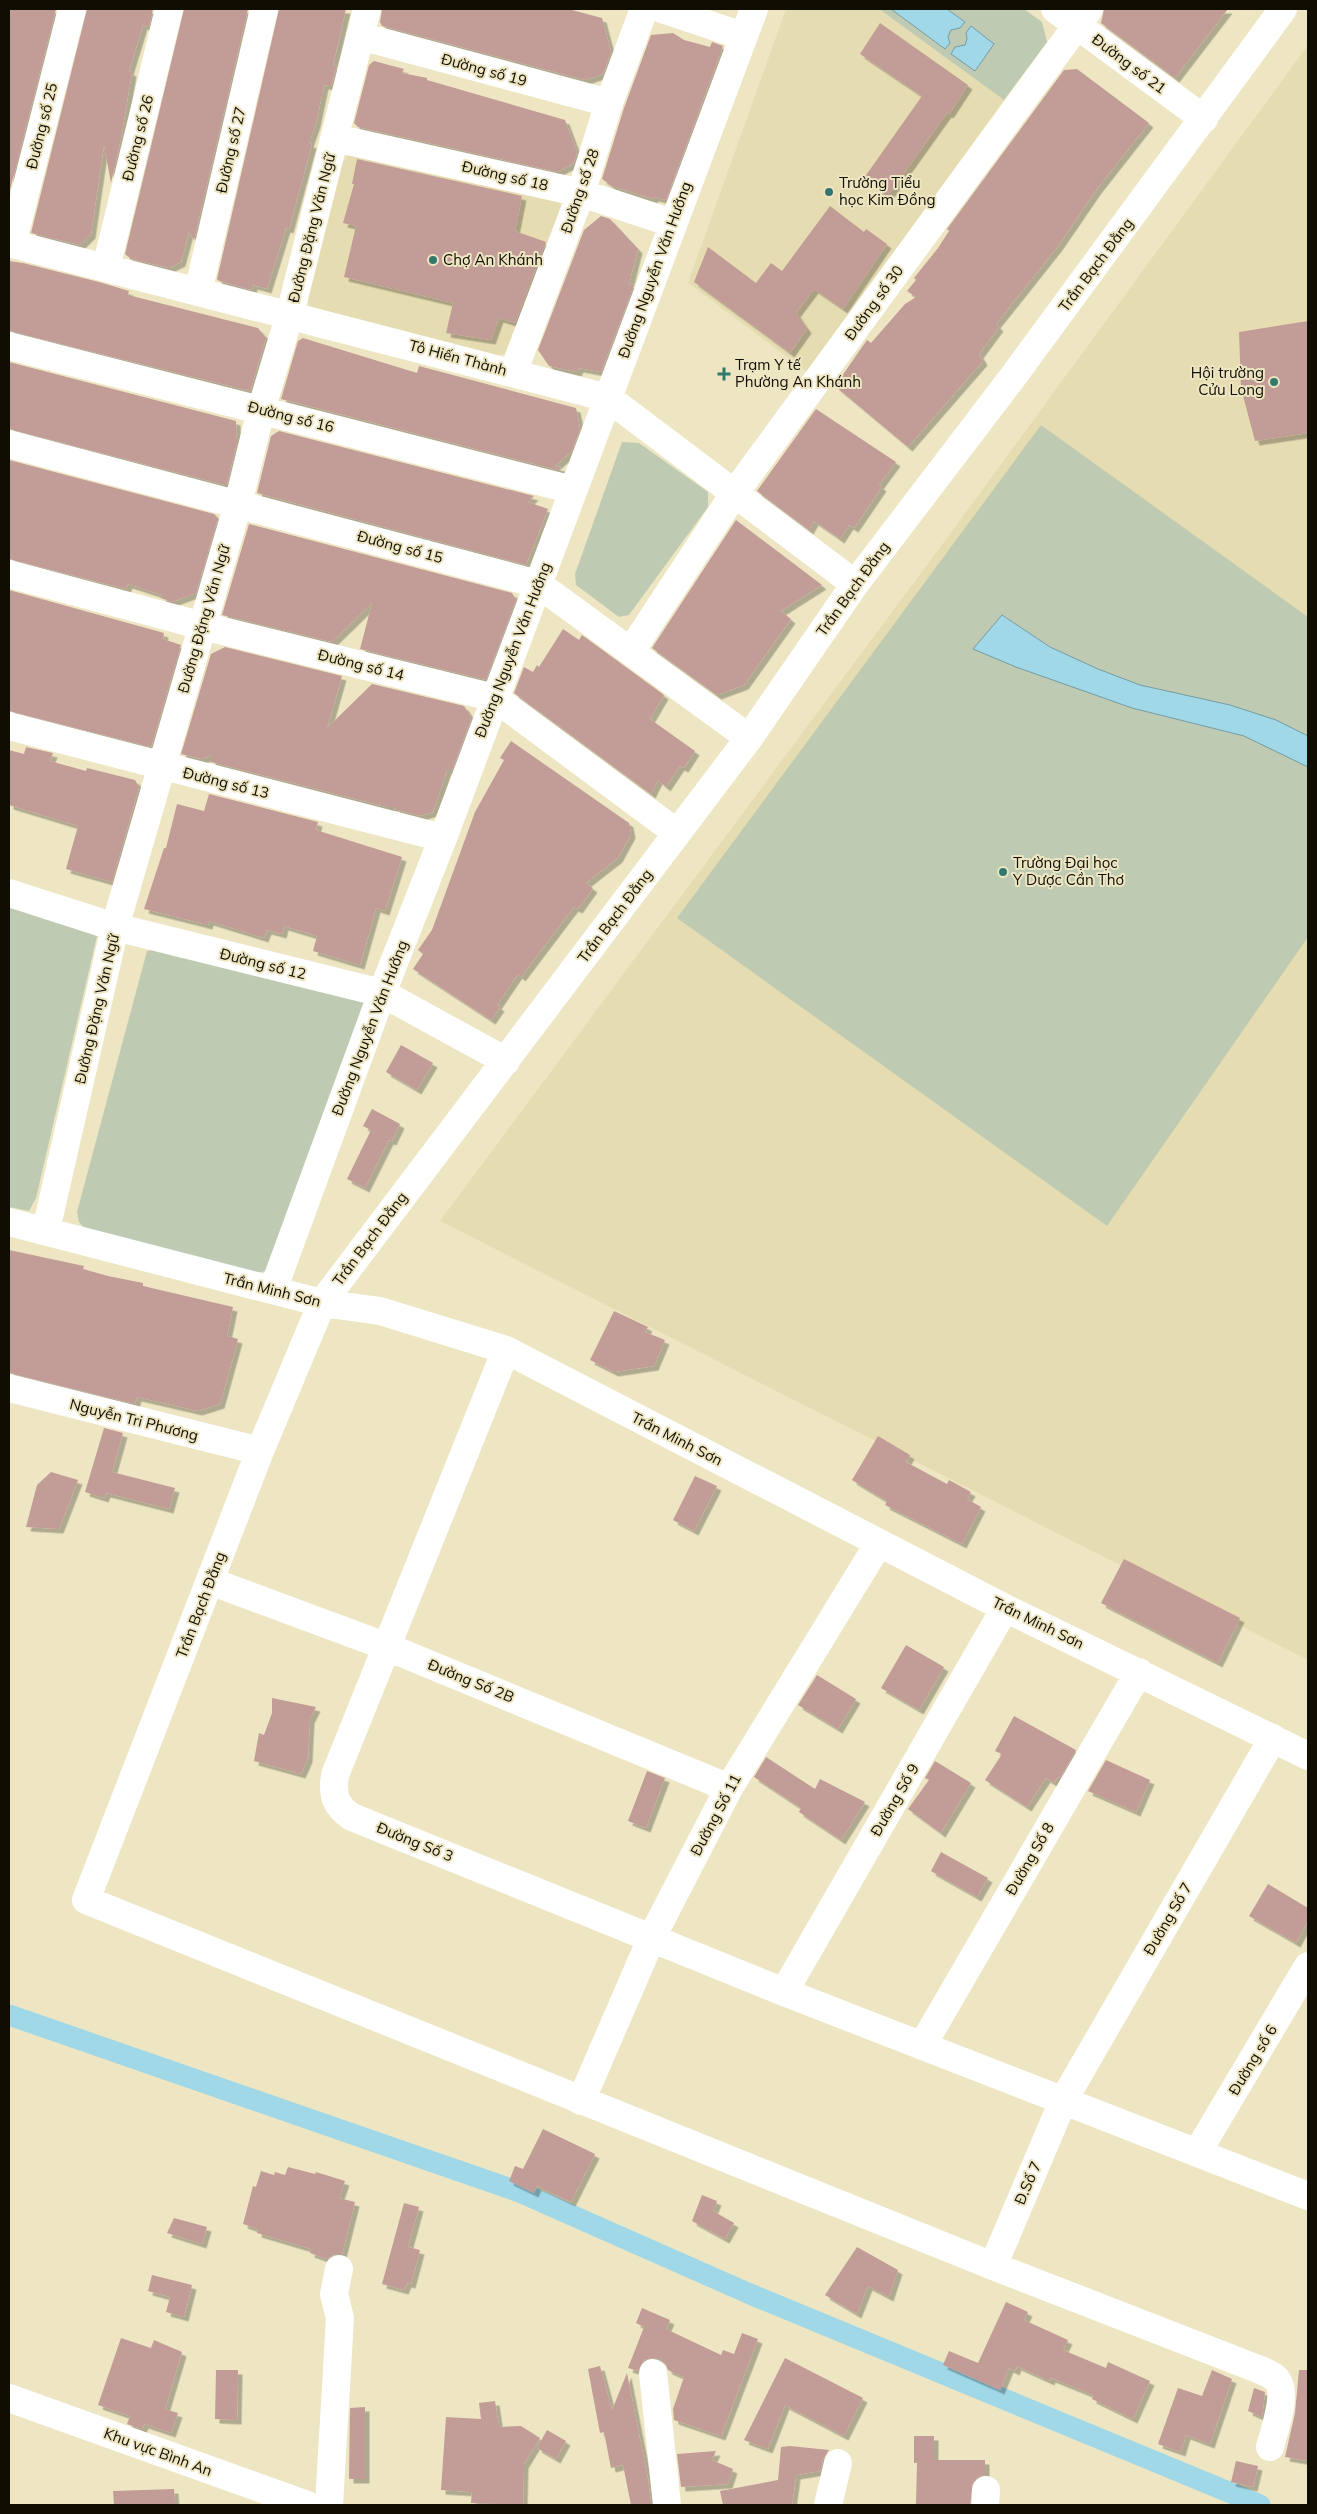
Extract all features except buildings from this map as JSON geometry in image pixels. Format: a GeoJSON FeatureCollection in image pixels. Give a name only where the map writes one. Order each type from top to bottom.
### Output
{"type":"FeatureCollection","features":[{"type":"Feature","properties":{"kind":"street","name":"Đường số 25"},"geometry":{"type":"LineString","coordinates":[[10,243],[72,9]]}},
{"type":"Feature","properties":{"kind":"street","name":"Đường số 26"},"geometry":{"type":"LineString","coordinates":[[106,268],[170,9]]}},
{"type":"Feature","properties":{"kind":"street","name":"Đường số 27"},"geometry":{"type":"LineString","coordinates":[[198,292],[264,9]]}},
{"type":"Feature","properties":{"kind":"street","name":"Đường Đặng Văn Ngữ"},"geometry":{"type":"LineString","coordinates":[[46,1230],[115,927],[142,841],[160,766],[238,504],[261,410],[290,314],[367,9]]}},
{"type":"Feature","properties":{"kind":"street","name":"Đường số 28"},"geometry":{"type":"LineString","coordinates":[[513,373],[581,193],[609,103],[644,9]]}},
{"type":"Feature","properties":{"kind":"street"},"geometry":{"type":"LineString","coordinates":[[662,9],[743,36]]}},
{"type":"Feature","properties":{"kind":"street","name":"Đường Nguyễn Văn Hưởng"},"geometry":{"type":"LineString","coordinates":[[273,1290],[382,993],[443,838],[672,223],[754,9]]}},
{"type":"Feature","properties":{"kind":"street","name":"Đường số 21"},"geometry":{"type":"LineString","coordinates":[[1055,9],[1083,17],[1204,119]]}},
{"type":"Feature","properties":{"kind":"street","name":"Trần Bạch Đằng"},"geometry":{"type":"LineString","coordinates":[[581,2101],[86,1900],[260,1451],[322,1303],[749,738],[855,584],[1012,378],[1283,9]]}},
{"type":"Feature","properties":{"kind":"street","name":"Đường số 30"},"geometry":{"type":"LineString","coordinates":[[631,651],[734,494],[1083,17]]}},
{"type":"Feature","properties":{"kind":"street","name":"Đường số 19"},"geometry":{"type":"LineString","coordinates":[[360,36],[609,103]]}},
{"type":"Feature","properties":{"kind":"street","name":"Đường số 18"},"geometry":{"type":"LineString","coordinates":[[335,138],[581,193],[672,223]]}},
{"type":"Feature","properties":{"kind":"street","name":"Tô Hiến Thành"},"geometry":{"type":"LineString","coordinates":[[10,243],[290,314],[608,398],[855,584]]}},
{"type":"Feature","properties":{"kind":"street","name":"Đường số 16"},"geometry":{"type":"LineString","coordinates":[[9,346],[573,490]]}},
{"type":"Feature","properties":{"kind":"street","name":"Đường số 15"},"geometry":{"type":"LineString","coordinates":[[9,444],[538,584],[749,738]]}},
{"type":"Feature","properties":{"kind":"street","name":"Đường số 14"},"geometry":{"type":"LineString","coordinates":[[9,574],[203,626],[495,698],[677,832]]}},
{"type":"Feature","properties":{"kind":"street","name":"Đường số 13"},"geometry":{"type":"LineString","coordinates":[[9,726],[443,838]]}},
{"type":"Feature","properties":{"kind":"street","name":"Đường số 12"},"geometry":{"type":"LineString","coordinates":[[9,893],[115,927],[382,993],[506,1061]]}},
{"type":"Feature","properties":{"kind":"street","name":"Trần Minh Sơn"},"geometry":{"type":"LineString","coordinates":[[9,1222],[46,1230],[322,1303],[380,1311],[506,1350],[1005,1608],[1308,1756]]}},
{"type":"Feature","properties":{"kind":"street","name":"Đường Số 3"},"geometry":{"type":"LineString","coordinates":[[506,1350],[385,1646],[335,1775],[333,1788],[335,1800],[341,1810],[784,1992],[1308,2196]]}},
{"type":"Feature","properties":{"kind":"street","name":"Nguyễn Tri Phương"},"geometry":{"type":"LineString","coordinates":[[9,1388],[260,1451]]}},
{"type":"Feature","properties":{"kind":"street","name":"Đường Số 11"},"geometry":{"type":"LineString","coordinates":[[581,2101],[652,1937],[729,1788],[879,1543]]}},
{"type":"Feature","properties":{"kind":"street","name":"Đường Số 2B"},"geometry":{"type":"LineString","coordinates":[[210,1581],[385,1646],[729,1788]]}},
{"type":"Feature","properties":{"kind":"street","name":"Đường Số 9"},"geometry":{"type":"LineString","coordinates":[[784,1992],[1005,1608]]}},
{"type":"Feature","properties":{"kind":"street","name":"Đường Số 8"},"geometry":{"type":"LineString","coordinates":[[922,2046],[1139,1672]]}},
{"type":"Feature","properties":{"kind":"street","name":"Đường Số 7"},"geometry":{"type":"LineString","coordinates":[[1063,2101],[1273,1738]]}},
{"type":"Feature","properties":{"kind":"street","name":"Đường số 6"},"geometry":{"type":"LineString","coordinates":[[1198,2153],[1308,1966]]}},
{"type":"Feature","properties":{"kind":"street"},"geometry":{"type":"LineString","coordinates":[[581,2101],[1275,2377],[1280,2385],[1281,2399],[1270,2447]]}},
{"type":"Feature","properties":{"kind":"street","name":"Đ.Số 7"},"geometry":{"type":"LineString","coordinates":[[993,2266],[1063,2101]]}},
{"type":"Feature","properties":{"kind":"street"},"geometry":{"type":"LineString","coordinates":[[329,2505],[340,2318],[334,2294],[340,2269]]}},
{"type":"Feature","properties":{"kind":"street"},"geometry":{"type":"LineString","coordinates":[[653,2373],[668,2505]]}},
{"type":"Feature","properties":{"kind":"street","name":"Khu vực Bình An"},"geometry":{"type":"LineString","coordinates":[[9,2398],[307,2505]]}},
{"type":"Feature","properties":{"kind":"street"},"geometry":{"type":"LineString","coordinates":[[828,2505],[838,2463]]}},
{"type":"Feature","properties":{"kind":"shaded area","name":"Trường Tiểu học Kim Đồng"},"geometry":{"type":"Polygon","coordinates":[[[786,9],[879,9],[1004,100],[807,372],[688,283],[786,9]]]}},
{"type":"Feature","properties":{"kind":"shaded area","name":"Trường Đại học Y Dược Cần Thơ"},"geometry":{"type":"Polygon","coordinates":[[[1308,45],[1308,1660],[440,1221],[958,523],[1308,45]]]}},
{"type":"Feature","properties":{"kind":"shaded area","name":"Chợ An Khánh"},"geometry":{"type":"Polygon","coordinates":[[[350,153],[557,198],[564,211],[509,352],[496,356],[315,309],[309,305],[307,299],[341,165],[350,153]]]}},
{"type":"Feature","properties":{"kind":"green space"},"geometry":{"type":"Polygon","coordinates":[[[879,9],[1024,9],[1042,22],[1047,42],[1004,100],[879,9]]]}},
{"type":"Feature","properties":{"kind":"green space"},"geometry":{"type":"Polygon","coordinates":[[[1041,425],[1308,617],[1308,937],[1107,1226],[677,918],[1041,425]]]}},
{"type":"Feature","properties":{"kind":"green space"},"geometry":{"type":"Polygon","coordinates":[[[622,442],[639,443],[708,492],[708,507],[629,615],[619,617],[576,585],[575,574],[622,442]]]}},
{"type":"Feature","properties":{"kind":"green space"},"geometry":{"type":"Polygon","coordinates":[[[9,907],[97,936],[36,1198],[29,1211],[9,1207],[9,907]]]}},
{"type":"Feature","properties":{"kind":"green space"},"geometry":{"type":"Polygon","coordinates":[[[161,948],[373,1004],[266,1271],[255,1273],[87,1231],[79,1222],[77,1212],[147,951],[161,948]]]}},
{"type":"Feature","properties":{"kind":"water"},"geometry":{"type":"Polygon","coordinates":[[[891,9],[947,9],[965,22],[960,28],[951,30],[948,37],[950,43],[945,49],[891,9]]]}},
{"type":"Feature","properties":{"kind":"water"},"geometry":{"type":"Polygon","coordinates":[[[971,26],[994,44],[975,71],[951,54],[955,47],[965,45],[966,33],[971,26]]]}},
{"type":"Feature","properties":{"kind":"water"},"geometry":{"type":"Polygon","coordinates":[[[1002,615],[1050,647],[1098,669],[1140,685],[1230,705],[1276,720],[1308,736],[1308,767],[1244,736],[1132,708],[1016,667],[973,649],[1002,615]]]}},
{"type":"Feature","properties":{"kind":"waterway"},"geometry":{"type":"LineString","coordinates":[[9,2015],[517,2191],[750,2294],[1260,2505]]}},
{"type":"Feature","properties":{"kind":"place","name":"Trường Tiểu học Kim Đồng"},"geometry":{"type":"Point","coordinates":[829,192]}},
{"type":"Feature","properties":{"kind":"place","name":"Chợ An Khánh"},"geometry":{"type":"Point","coordinates":[433,260]}},
{"type":"Feature","properties":{"kind":"place","name":"Trạm Y tế Phường An Khánh"},"geometry":{"type":"Point","coordinates":[724,374]}},
{"type":"Feature","properties":{"kind":"place","name":"Hội trường Cửu Long"},"geometry":{"type":"Point","coordinates":[1274,382]}},
{"type":"Feature","properties":{"kind":"place","name":"Trường Đại học Y Dược Cần Thơ"},"geometry":{"type":"Point","coordinates":[1003,872]}}]}
